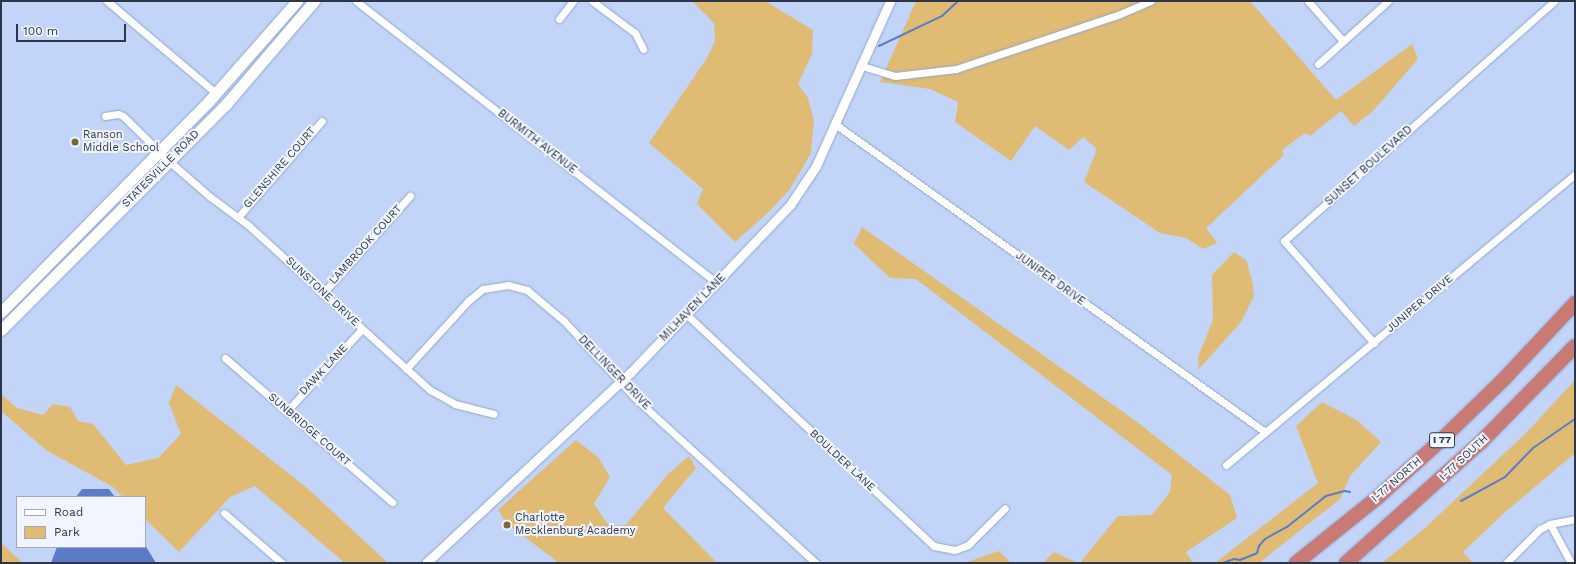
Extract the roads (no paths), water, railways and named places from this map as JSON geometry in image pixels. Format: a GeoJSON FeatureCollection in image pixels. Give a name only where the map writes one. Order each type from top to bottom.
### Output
{"type":"FeatureCollection","features":[{"type":"Feature","properties":{"kind":"highway","name":"I-77 NORTH"},"geometry":{"type":"LineString","coordinates":[[1296,563],[1378,497],[1439,442],[1504,379],[1575,303]]}},
{"type":"Feature","properties":{"kind":"highway","name":"I-77 SOUTH"},"geometry":{"type":"LineString","coordinates":[[1346,563],[1481,442],[1575,346]]}},
{"type":"Feature","properties":{"kind":"highway","name":"I 77"},"geometry":{"type":"LineString","coordinates":[[1336,563],[1375,536]]}},
{"type":"Feature","properties":{"kind":"main road","name":"STATESVILLE ROAD"},"geometry":{"type":"LineString","coordinates":[[1,312],[216,93],[297,1]]}},
{"type":"Feature","properties":{"kind":"main road","name":"STATESVILLE ROAD"},"geometry":{"type":"LineString","coordinates":[[1,330],[170,162],[227,103],[314,1]]}},
{"type":"Feature","properties":{"kind":"street"},"geometry":{"type":"LineString","coordinates":[[107,1],[216,93]]}},
{"type":"Feature","properties":{"kind":"street","name":"BURMITH AVENUE"},"geometry":{"type":"LineString","coordinates":[[356,1],[717,283]]}},
{"type":"Feature","properties":{"kind":"street"},"geometry":{"type":"LineString","coordinates":[[559,19],[573,1]]}},
{"type":"Feature","properties":{"kind":"street"},"geometry":{"type":"LineString","coordinates":[[592,1],[635,34],[643,49]]}},
{"type":"Feature","properties":{"kind":"street","name":"MILHAVEN LANE"},"geometry":{"type":"LineString","coordinates":[[426,563],[620,382],[687,315],[803,188],[862,66],[890,1]]}},
{"type":"Feature","properties":{"kind":"street"},"geometry":{"type":"LineString","coordinates":[[862,66],[895,76],[956,69],[1120,14],[1150,1]]}},
{"type":"Feature","properties":{"kind":"street"},"geometry":{"type":"LineString","coordinates":[[1308,1],[1343,41]]}},
{"type":"Feature","properties":{"kind":"street"},"geometry":{"type":"LineString","coordinates":[[1318,64],[1388,1]]}},
{"type":"Feature","properties":{"kind":"street","name":"SUNSET BOULEVARD"},"geometry":{"type":"LineString","coordinates":[[1374,343],[1284,241],[1554,1]]}},
{"type":"Feature","properties":{"kind":"street","name":"SUNSTONE DRIVE"},"geometry":{"type":"LineString","coordinates":[[104,116],[118,114],[123,116],[170,162],[209,196],[239,216],[322,294],[406,369],[443,398],[469,409],[494,414]]}},
{"type":"Feature","properties":{"kind":"street","name":"GLENSHIRE COURT"},"geometry":{"type":"LineString","coordinates":[[239,216],[322,121]]}},
{"type":"Feature","properties":{"kind":"street","name":"JUNIPER DRIVE"},"geometry":{"type":"LineString","coordinates":[[835,124],[1265,432]]}},
{"type":"Feature","properties":{"kind":"street","name":"JUNIPER DRIVE"},"geometry":{"type":"LineString","coordinates":[[1226,465],[1575,174]]}},
{"type":"Feature","properties":{"kind":"street","name":"LAMBROOK COURT"},"geometry":{"type":"LineString","coordinates":[[322,294],[410,196]]}},
{"type":"Feature","properties":{"kind":"street","name":"DELLINGER DRIVE"},"geometry":{"type":"LineString","coordinates":[[406,369],[475,294],[491,286],[508,285],[528,290],[539,298],[578,335],[620,382],[816,563]]}},
{"type":"Feature","properties":{"kind":"street","name":"BOULDER LANE"},"geometry":{"type":"LineString","coordinates":[[687,315],[934,546],[955,550],[968,545],[1005,508]]}},
{"type":"Feature","properties":{"kind":"street","name":"DAWK LANE"},"geometry":{"type":"LineString","coordinates":[[287,411],[362,329]]}},
{"type":"Feature","properties":{"kind":"street","name":"SUNBRIDGE COURT"},"geometry":{"type":"LineString","coordinates":[[226,358],[392,502]]}},
{"type":"Feature","properties":{"kind":"street"},"geometry":{"type":"LineString","coordinates":[[224,513],[282,563]]}},
{"type":"Feature","properties":{"kind":"street"},"geometry":{"type":"LineString","coordinates":[[1506,563],[1533,534],[1550,524],[1575,519]]}},
{"type":"Feature","properties":{"kind":"street"},"geometry":{"type":"LineString","coordinates":[[1550,524],[1571,563]]}},
{"type":"Feature","properties":{"kind":"water"},"geometry":{"type":"Polygon","coordinates":[[[82,489],[109,489],[114,496],[77,496],[82,489]]]}},
{"type":"Feature","properties":{"kind":"water"},"geometry":{"type":"Polygon","coordinates":[[[146,547],[156,563],[51,563],[57,548],[146,548],[146,547]]]}},
{"type":"Feature","properties":{"kind":"waterway"},"geometry":{"type":"LineString","coordinates":[[879,46],[942,16],[958,1]]}},
{"type":"Feature","properties":{"kind":"waterway"},"geometry":{"type":"LineString","coordinates":[[1461,501],[1505,477],[1533,448],[1575,419]]}},
{"type":"Feature","properties":{"kind":"waterway"},"geometry":{"type":"LineString","coordinates":[[1223,563],[1234,559],[1240,560],[1257,553],[1259,546],[1265,539],[1287,527],[1326,496],[1345,491],[1350,492]]}},
{"type":"Feature","properties":{"kind":"place","name":"Ranson Middle School"},"geometry":{"type":"Point","coordinates":[75,142]}},
{"type":"Feature","properties":{"kind":"place","name":"Charlotte Mecklenburg Academy"},"geometry":{"type":"Point","coordinates":[507,525]}}]}
